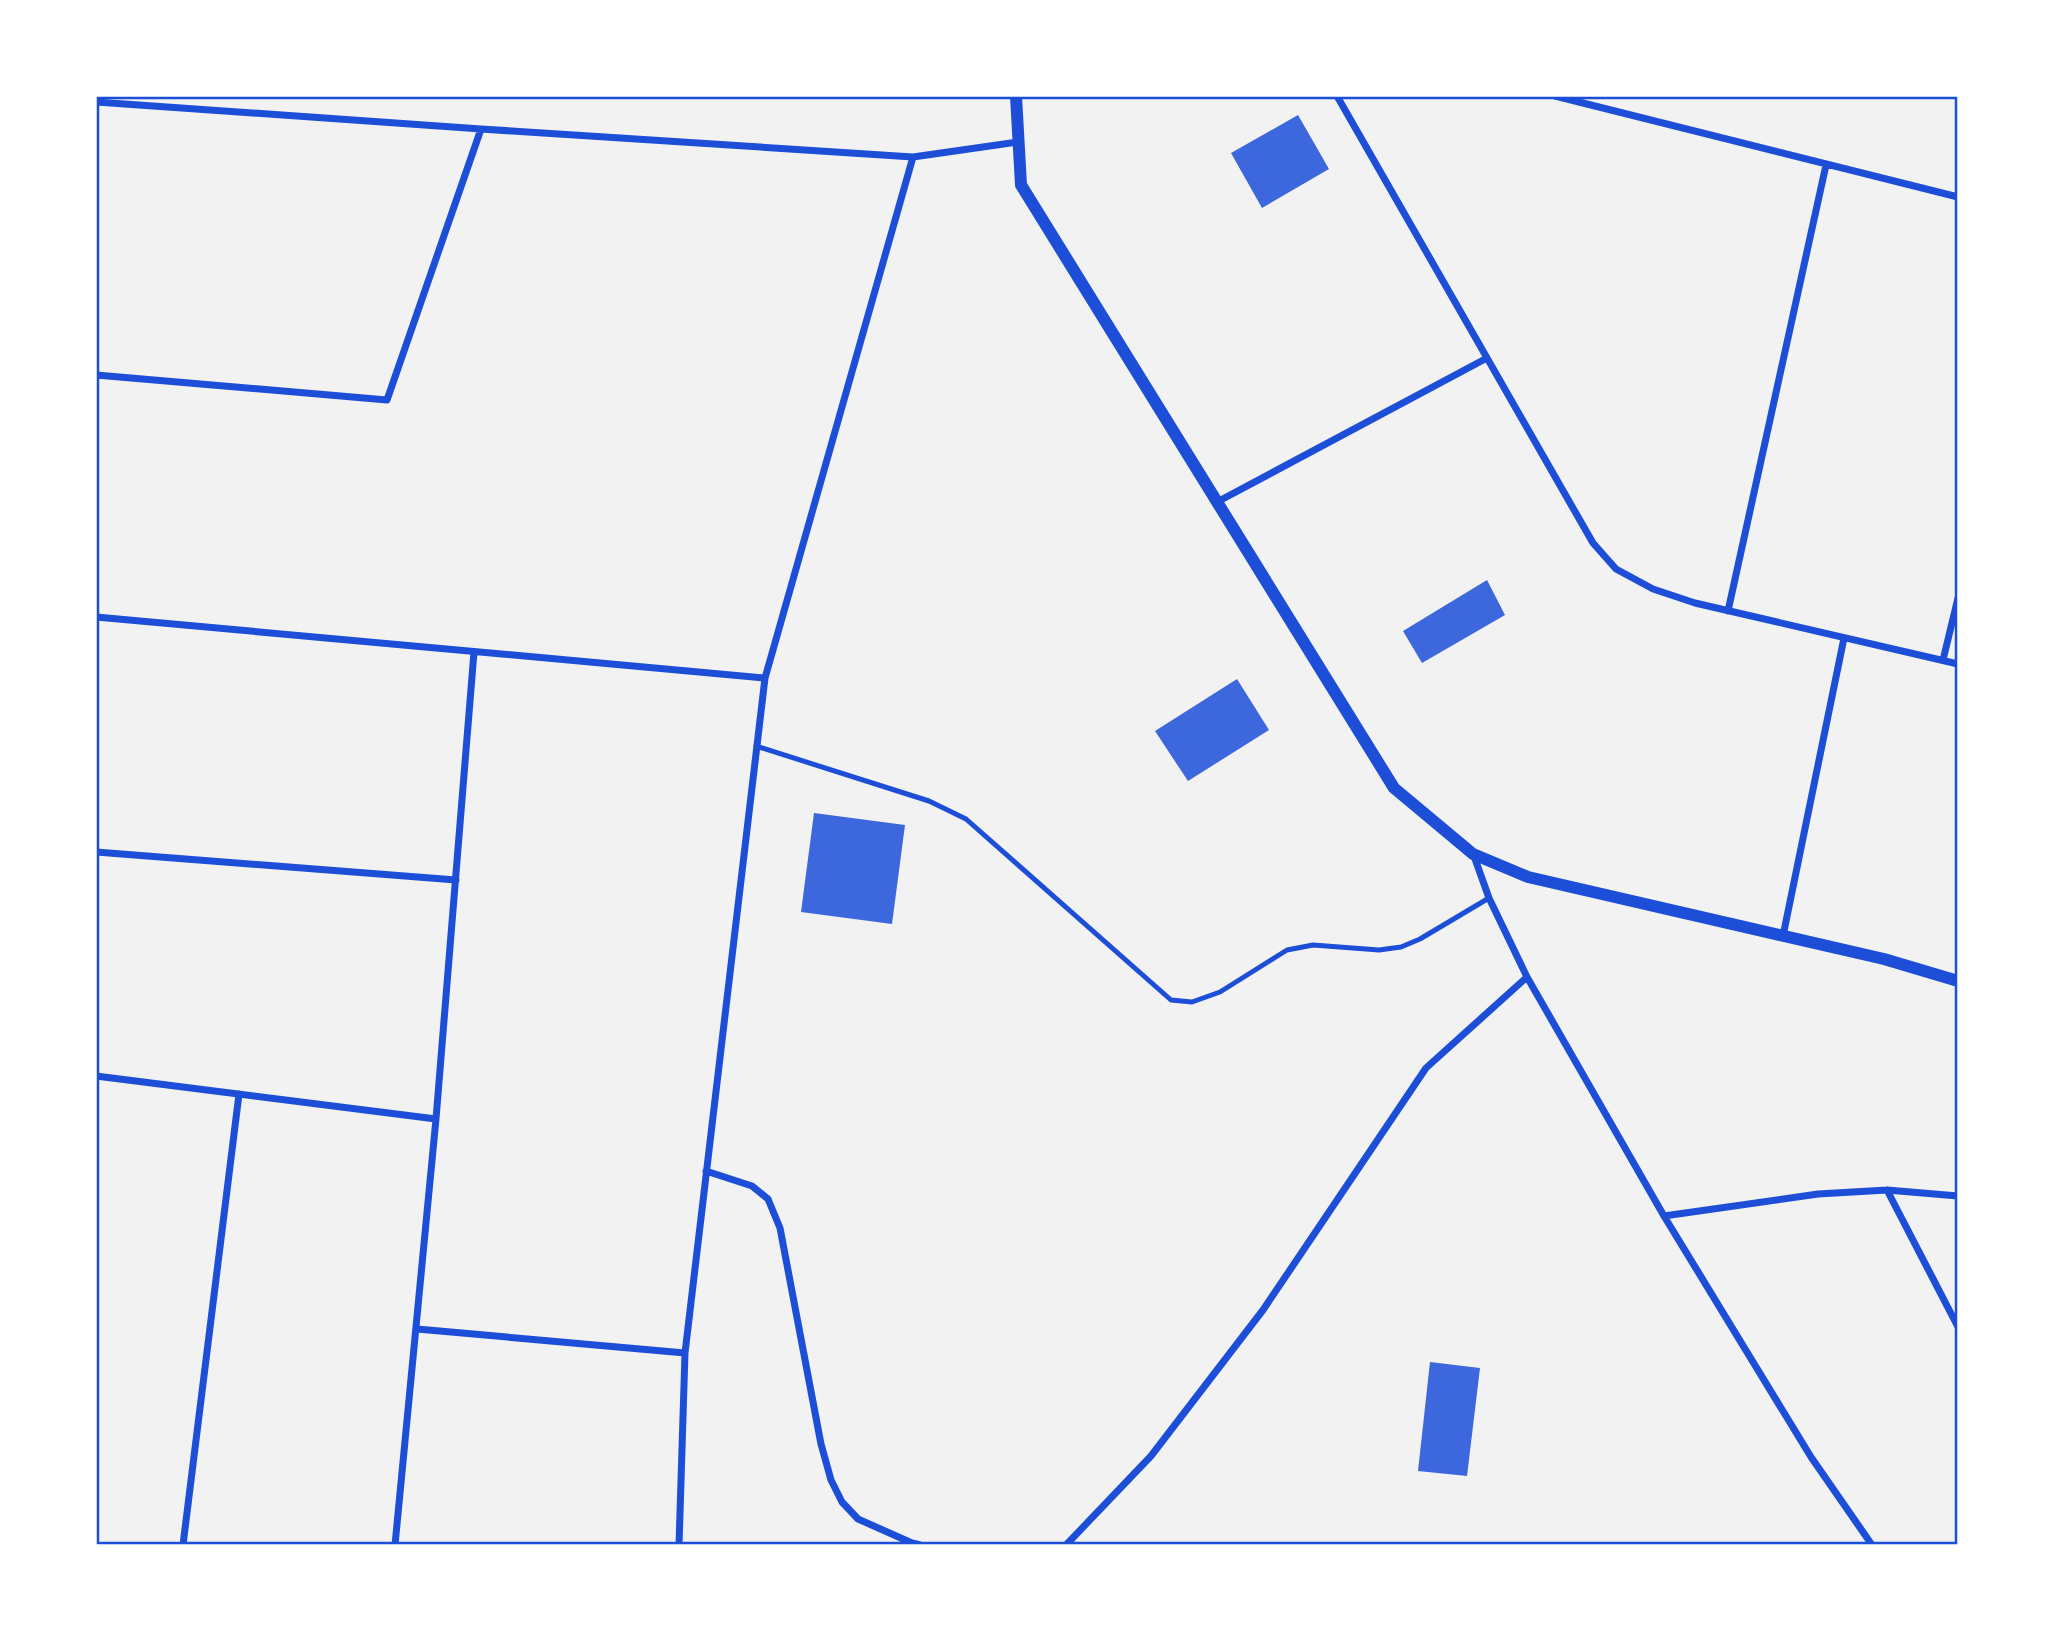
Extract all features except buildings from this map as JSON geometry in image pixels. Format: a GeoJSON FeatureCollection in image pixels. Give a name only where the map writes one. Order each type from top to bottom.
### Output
{"type":"FeatureCollection","features":[{"type":"Feature","properties":{"kind":"street"},"geometry":{"type":"LineString","coordinates":[[1016,96],[1021,185],[1394,788],[1473,854],[1528,877],[1884,959],[1958,981]]}},
{"type":"Feature","properties":{"kind":"street"},"geometry":{"type":"LineString","coordinates":[[1337,96],[1594,543],[1616,569],[1653,589],[1695,603],[1958,664]]}},
{"type":"Feature","properties":{"kind":"street"},"geometry":{"type":"LineString","coordinates":[[1555,96],[1958,197]]}},
{"type":"Feature","properties":{"kind":"street"},"geometry":{"type":"LineString","coordinates":[[96,102],[913,156],[1018,142]]}},
{"type":"Feature","properties":{"kind":"street"},"geometry":{"type":"LineString","coordinates":[[96,375],[387,400],[481,129]]}},
{"type":"Feature","properties":{"kind":"street"},"geometry":{"type":"LineString","coordinates":[[679,1545],[685,1353],[765,678],[913,156]]}},
{"type":"Feature","properties":{"kind":"street"},"geometry":{"type":"LineString","coordinates":[[1728,611],[1826,165]]}},
{"type":"Feature","properties":{"kind":"street"},"geometry":{"type":"LineString","coordinates":[[1217,502],[1488,358]]}},
{"type":"Feature","properties":{"kind":"street"},"geometry":{"type":"LineString","coordinates":[[1943,660],[1958,598]]}},
{"type":"Feature","properties":{"kind":"street"},"geometry":{"type":"LineString","coordinates":[[96,617],[765,678]]}},
{"type":"Feature","properties":{"kind":"street"},"geometry":{"type":"LineString","coordinates":[[1783,936],[1844,638]]}},
{"type":"Feature","properties":{"kind":"street"},"geometry":{"type":"LineString","coordinates":[[395,1545],[436,1119],[474,652]]}},
{"type":"Feature","properties":{"kind":"street"},"geometry":{"type":"LineString","coordinates":[[96,852],[456,880]]}},
{"type":"Feature","properties":{"kind":"street"},"geometry":{"type":"LineString","coordinates":[[1473,854],[1489,898],[1527,977],[1664,1216],[1811,1457],[1872,1545]]}},
{"type":"Feature","properties":{"kind":"street"},"geometry":{"type":"LineString","coordinates":[[1066,1545],[1151,1456],[1263,1310],[1426,1068],[1527,977]]}},
{"type":"Feature","properties":{"kind":"street"},"geometry":{"type":"LineString","coordinates":[[96,1076],[436,1119]]}},
{"type":"Feature","properties":{"kind":"street"},"geometry":{"type":"LineString","coordinates":[[183,1545],[239,1094]]}},
{"type":"Feature","properties":{"kind":"street"},"geometry":{"type":"LineString","coordinates":[[706,1171],[752,1186],[768,1199],[780,1228],[821,1444],[831,1480],[842,1502],[858,1519],[912,1544],[920,1545]]}},
{"type":"Feature","properties":{"kind":"street"},"geometry":{"type":"LineString","coordinates":[[1664,1216],[1818,1194],[1887,1190],[1958,1196]]}},
{"type":"Feature","properties":{"kind":"street"},"geometry":{"type":"LineString","coordinates":[[1887,1190],[1958,1327]]}},
{"type":"Feature","properties":{"kind":"street"},"geometry":{"type":"LineString","coordinates":[[417,1329],[685,1353]]}},
{"type":"Feature","properties":{"kind":"lane"},"geometry":{"type":"LineString","coordinates":[[756,746],[929,801],[966,819],[1171,1000],[1192,1002],[1220,992],[1287,950],[1313,945],[1379,950],[1401,947],[1420,939],[1489,898]]}}]}
